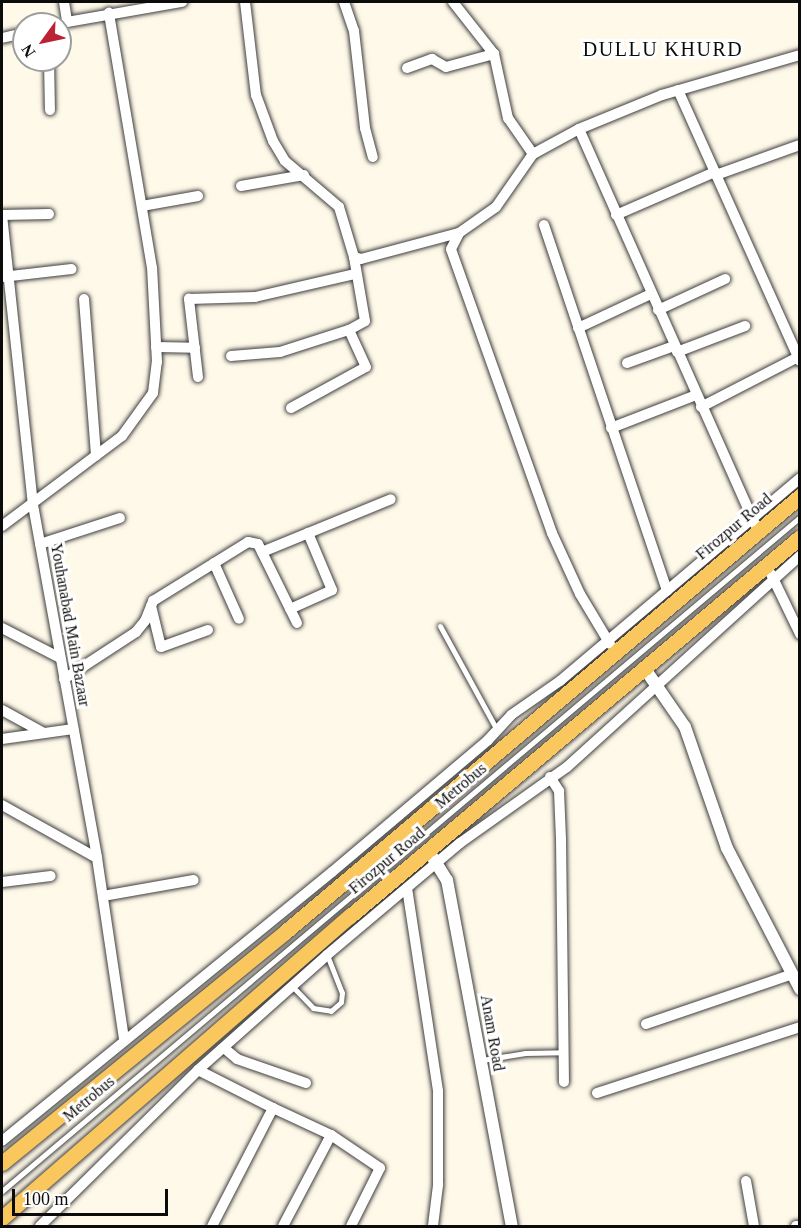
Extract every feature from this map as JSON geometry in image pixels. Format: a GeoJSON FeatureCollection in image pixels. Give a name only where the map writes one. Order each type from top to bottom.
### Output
{"type":"FeatureCollection","features":[{"type":"Feature","properties":{"kind":"main road","name":"Firozpur Road"},"geometry":{"type":"LineString","coordinates":[[2,1163],[285,932],[612,646],[755,525],[800,495]]}},
{"type":"Feature","properties":{"kind":"main road","name":"Firozpur Road"},"geometry":{"type":"LineString","coordinates":[[2,1218],[284,986],[428,850],[645,669],[770,572],[800,537]]}},
{"type":"Feature","properties":{"kind":"street"},"geometry":{"type":"LineString","coordinates":[[72,21],[182,2]]}},
{"type":"Feature","properties":{"kind":"street"},"geometry":{"type":"LineString","coordinates":[[231,356],[280,352],[350,330],[366,317],[355,274],[354,256],[339,207],[285,161],[256,95],[244,2]]}},
{"type":"Feature","properties":{"kind":"street"},"geometry":{"type":"LineString","coordinates":[[344,2],[354,31],[365,129],[373,157]]}},
{"type":"Feature","properties":{"kind":"street"},"geometry":{"type":"LineString","coordinates":[[453,2],[494,54],[508,118],[533,154]]}},
{"type":"Feature","properties":{"kind":"street"},"geometry":{"type":"LineString","coordinates":[[2,526],[33,505],[122,436],[153,393],[156,347],[152,268],[109,13]]}},
{"type":"Feature","properties":{"kind":"street"},"geometry":{"type":"LineString","coordinates":[[407,68],[432,59],[446,66],[494,54]]}},
{"type":"Feature","properties":{"kind":"street"},"geometry":{"type":"LineString","coordinates":[[354,256],[361,259],[459,233],[496,207],[533,154],[579,129],[678,90],[800,55]]}},
{"type":"Feature","properties":{"kind":"street"},"geometry":{"type":"LineString","coordinates":[[49,72],[50,110]]}},
{"type":"Feature","properties":{"kind":"street"},"geometry":{"type":"LineString","coordinates":[[678,90],[799,359],[701,407]]}},
{"type":"Feature","properties":{"kind":"street"},"geometry":{"type":"LineString","coordinates":[[579,129],[755,525]]}},
{"type":"Feature","properties":{"kind":"street"},"geometry":{"type":"LineString","coordinates":[[616,215],[716,173],[800,145]]}},
{"type":"Feature","properties":{"kind":"street"},"geometry":{"type":"LineString","coordinates":[[241,186],[304,176]]}},
{"type":"Feature","properties":{"kind":"street"},"geometry":{"type":"LineString","coordinates":[[142,206],[198,196]]}},
{"type":"Feature","properties":{"kind":"street"},"geometry":{"type":"LineString","coordinates":[[2,215],[49,214]]}},
{"type":"Feature","properties":{"kind":"street","name":"Youhanabad Main Bazaar"},"geometry":{"type":"LineString","coordinates":[[2,215],[5,277],[33,505],[97,858],[124,1039]]}},
{"type":"Feature","properties":{"kind":"street"},"geometry":{"type":"LineString","coordinates":[[544,225],[667,591]]}},
{"type":"Feature","properties":{"kind":"street"},"geometry":{"type":"LineString","coordinates":[[459,233],[451,249],[543,510],[580,594],[612,646]]}},
{"type":"Feature","properties":{"kind":"street"},"geometry":{"type":"LineString","coordinates":[[5,277],[72,268]]}},
{"type":"Feature","properties":{"kind":"street"},"geometry":{"type":"LineString","coordinates":[[198,377],[189,299],[255,297],[355,274]]}},
{"type":"Feature","properties":{"kind":"street"},"geometry":{"type":"LineString","coordinates":[[658,310],[725,279]]}},
{"type":"Feature","properties":{"kind":"street"},"geometry":{"type":"LineString","coordinates":[[578,328],[651,294]]}},
{"type":"Feature","properties":{"kind":"street"},"geometry":{"type":"LineString","coordinates":[[84,299],[96,456]]}},
{"type":"Feature","properties":{"kind":"street"},"geometry":{"type":"LineString","coordinates":[[627,363],[745,326]]}},
{"type":"Feature","properties":{"kind":"street"},"geometry":{"type":"LineString","coordinates":[[291,408],[366,367],[350,330]]}},
{"type":"Feature","properties":{"kind":"street"},"geometry":{"type":"LineString","coordinates":[[156,347],[195,348]]}},
{"type":"Feature","properties":{"kind":"street"},"geometry":{"type":"LineString","coordinates":[[611,428],[696,395]]}},
{"type":"Feature","properties":{"kind":"street"},"geometry":{"type":"LineString","coordinates":[[2,1141],[124,1039],[332,872],[498,732],[511,715],[612,646],[667,591],[755,525],[800,478]]}},
{"type":"Feature","properties":{"kind":"street"},"geometry":{"type":"LineString","coordinates":[[262,552],[391,499]]}},
{"type":"Feature","properties":{"kind":"street"},"geometry":{"type":"LineString","coordinates":[[40,544],[120,518]]}},
{"type":"Feature","properties":{"kind":"street"},"geometry":{"type":"LineString","coordinates":[[290,609],[332,590],[308,533]]}},
{"type":"Feature","properties":{"kind":"street"},"geometry":{"type":"LineString","coordinates":[[64,679],[136,632],[151,606],[214,562],[248,542],[258,544],[297,623]]}},
{"type":"Feature","properties":{"kind":"street"},"geometry":{"type":"LineString","coordinates":[[40,1227],[198,1070],[224,1048],[284,986],[327,955],[354,922],[407,888],[585,751],[770,572],[800,556]]}},
{"type":"Feature","properties":{"kind":"street"},"geometry":{"type":"LineString","coordinates":[[214,562],[239,619]]}},
{"type":"Feature","properties":{"kind":"street"},"geometry":{"type":"LineString","coordinates":[[770,572],[800,634]]}},
{"type":"Feature","properties":{"kind":"street"},"geometry":{"type":"LineString","coordinates":[[151,606],[160,647],[208,630]]}},
{"type":"Feature","properties":{"kind":"street"},"geometry":{"type":"LineString","coordinates":[[2,628],[60,658]]}},
{"type":"Feature","properties":{"kind":"street"},"geometry":{"type":"LineString","coordinates":[[645,669],[657,682],[693,747],[728,848],[800,988]]}},
{"type":"Feature","properties":{"kind":"street"},"geometry":{"type":"LineString","coordinates":[[2,710],[44,733]]}},
{"type":"Feature","properties":{"kind":"street"},"geometry":{"type":"LineString","coordinates":[[2,738],[73,729]]}},
{"type":"Feature","properties":{"kind":"street"},"geometry":{"type":"LineString","coordinates":[[550,777],[559,791],[564,1082]]}},
{"type":"Feature","properties":{"kind":"street"},"geometry":{"type":"LineString","coordinates":[[2,805],[97,858]]}},
{"type":"Feature","properties":{"kind":"street","name":"Anam Road"},"geometry":{"type":"LineString","coordinates":[[428,850],[438,862],[447,880],[512,1227]]}},
{"type":"Feature","properties":{"kind":"street"},"geometry":{"type":"LineString","coordinates":[[2,882],[51,876]]}},
{"type":"Feature","properties":{"kind":"street"},"geometry":{"type":"LineString","coordinates":[[103,896],[194,880]]}},
{"type":"Feature","properties":{"kind":"street"},"geometry":{"type":"LineString","coordinates":[[407,888],[438,1091],[438,1185],[433,1227]]}},
{"type":"Feature","properties":{"kind":"street"},"geometry":{"type":"LineString","coordinates":[[646,1024],[793,974]]}},
{"type":"Feature","properties":{"kind":"street"},"geometry":{"type":"LineString","coordinates":[[597,1093],[800,1027]]}},
{"type":"Feature","properties":{"kind":"street"},"geometry":{"type":"LineString","coordinates":[[224,1048],[237,1059],[306,1083]]}},
{"type":"Feature","properties":{"kind":"street"},"geometry":{"type":"LineString","coordinates":[[198,1070],[331,1136],[380,1168],[351,1227]]}},
{"type":"Feature","properties":{"kind":"street"},"geometry":{"type":"LineString","coordinates":[[212,1227],[273,1108]]}},
{"type":"Feature","properties":{"kind":"street"},"geometry":{"type":"LineString","coordinates":[[283,1227],[331,1136]]}},
{"type":"Feature","properties":{"kind":"street"},"geometry":{"type":"LineString","coordinates":[[746,1181],[754,1227]]}},
{"type":"Feature","properties":{"kind":"lane","name":"Metrobus"},"geometry":{"type":"LineString","coordinates":[[2,1191],[800,517]]}},
{"type":"Feature","properties":{"kind":"lane"},"geometry":{"type":"LineString","coordinates":[[440,626],[498,732]]}},
{"type":"Feature","properties":{"kind":"lane"},"geometry":{"type":"LineString","coordinates":[[284,986],[313,1008],[331,1011],[341,1002],[342,993],[327,955]]}},
{"type":"Feature","properties":{"kind":"lane"},"geometry":{"type":"LineString","coordinates":[[481,1060],[525,1053],[564,1052]]}},
{"type":"Feature","properties":{"kind":"district","name":"DULLU KHURD"},"geometry":{"type":"Point","coordinates":[663,49]}}]}
